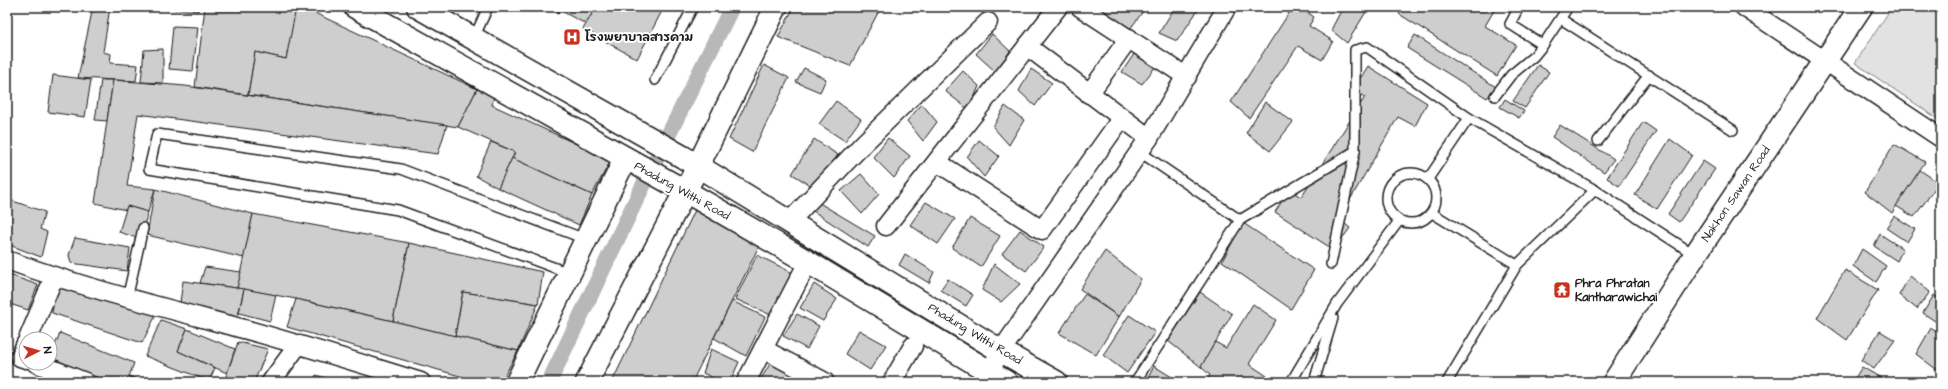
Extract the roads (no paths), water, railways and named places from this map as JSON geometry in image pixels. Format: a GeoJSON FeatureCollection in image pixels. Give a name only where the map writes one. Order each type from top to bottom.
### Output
{"type":"FeatureCollection","features":[{"type":"Feature","properties":{"kind":"main road","name":"Phadung Withi Road"},"geometry":{"type":"LineString","coordinates":[[355,7],[678,187],[808,262],[992,379]]}},
{"type":"Feature","properties":{"kind":"main road","name":"Phadung Withi Road"},"geometry":{"type":"LineString","coordinates":[[418,7],[653,140],[790,221],[1001,351],[1056,382]]}},
{"type":"Feature","properties":{"kind":"main road"},"geometry":{"type":"LineString","coordinates":[[587,382],[690,162],[776,7]]}},
{"type":"Feature","properties":{"kind":"main road","name":"Nakhon Sawan Road"},"geometry":{"type":"LineString","coordinates":[[1614,382],[1695,255],[1861,7]]}},
{"type":"Feature","properties":{"kind":"main road"},"geometry":{"type":"LineString","coordinates":[[517,382],[585,239],[633,163]]}},
{"type":"Feature","properties":{"kind":"street"},"geometry":{"type":"LineString","coordinates":[[886,226],[1058,7]]}},
{"type":"Feature","properties":{"kind":"street"},"geometry":{"type":"LineString","coordinates":[[1080,7],[1187,77]]}},
{"type":"Feature","properties":{"kind":"street"},"geometry":{"type":"LineString","coordinates":[[992,379],[1001,351],[1145,145],[1187,77],[1227,7]]}},
{"type":"Feature","properties":{"kind":"street"},"geometry":{"type":"LineString","coordinates":[[1744,7],[1941,138]]}},
{"type":"Feature","properties":{"kind":"street"},"geometry":{"type":"LineString","coordinates":[[790,221],[864,143],[988,22]]}},
{"type":"Feature","properties":{"kind":"street"},"geometry":{"type":"LineString","coordinates":[[1090,94],[1129,38]]}},
{"type":"Feature","properties":{"kind":"street"},"geometry":{"type":"LineString","coordinates":[[1028,46],[1121,118],[1145,145]]}},
{"type":"Feature","properties":{"kind":"street"},"geometry":{"type":"LineString","coordinates":[[937,162],[1042,230],[1121,118]]}},
{"type":"Feature","properties":{"kind":"street"},"geometry":{"type":"LineString","coordinates":[[7,260],[54,277],[127,299],[234,326],[422,382]]}},
{"type":"Feature","properties":{"kind":"street"},"geometry":{"type":"LineString","coordinates":[[746,382],[808,262]]}},
{"type":"Feature","properties":{"kind":"street"},"geometry":{"type":"LineString","coordinates":[[31,331],[54,277]]}},
{"type":"Feature","properties":{"kind":"street"},"geometry":{"type":"LineString","coordinates":[[271,382],[298,345]]}},
{"type":"Feature","properties":{"kind":"street"},"geometry":{"type":"LineString","coordinates":[[892,382],[913,346]]}},
{"type":"Feature","properties":{"kind":"street"},"geometry":{"type":"LineString","coordinates":[[763,349],[825,382]]}},
{"type":"Feature","properties":{"kind":"street"},"geometry":{"type":"LineString","coordinates":[[57,371],[85,382]]}},
{"type":"Feature","properties":{"kind":"lane"},"geometry":{"type":"LineString","coordinates":[[473,39],[488,7]]}},
{"type":"Feature","properties":{"kind":"lane"},"geometry":{"type":"LineString","coordinates":[[655,80],[693,7]]}},
{"type":"Feature","properties":{"kind":"lane"},"geometry":{"type":"LineString","coordinates":[[1519,7],[1510,24],[1543,45]]}},
{"type":"Feature","properties":{"kind":"lane"},"geometry":{"type":"LineString","coordinates":[[1495,96],[1511,75],[1534,56],[1568,7]]}},
{"type":"Feature","properties":{"kind":"lane"},"geometry":{"type":"LineString","coordinates":[[1561,19],[1734,130]]}},
{"type":"Feature","properties":{"kind":"lane"},"geometry":{"type":"LineString","coordinates":[[1331,264],[1355,151],[1355,50],[1367,46],[1469,118],[1595,190],[1695,255]]}},
{"type":"Feature","properties":{"kind":"lane"},"geometry":{"type":"LineString","coordinates":[[1598,141],[1649,75]]}},
{"type":"Feature","properties":{"kind":"lane"},"geometry":{"type":"LineString","coordinates":[[1428,179],[1469,118]]}},
{"type":"Feature","properties":{"kind":"lane"},"geometry":{"type":"LineString","coordinates":[[569,273],[398,210],[149,169],[157,134],[401,169],[585,239]]}},
{"type":"Feature","properties":{"kind":"lane"},"geometry":{"type":"LineString","coordinates":[[1145,145],[1240,220]]}},
{"type":"Feature","properties":{"kind":"lane"},"geometry":{"type":"LineString","coordinates":[[1136,382],[1240,220],[1355,151]]}},
{"type":"Feature","properties":{"kind":"lane"},"geometry":{"type":"LineString","coordinates":[[1408,172],[1422,175],[1428,179],[1436,192],[1437,199],[1432,213],[1421,222],[1414,223],[1399,221],[1389,211],[1386,204],[1387,190],[1390,183],[1395,178],[1408,172]]}},
{"type":"Feature","properties":{"kind":"lane"},"geometry":{"type":"LineString","coordinates":[[1447,382],[1517,265],[1595,190]]}},
{"type":"Feature","properties":{"kind":"lane"},"geometry":{"type":"LineString","coordinates":[[1432,213],[1517,265]]}},
{"type":"Feature","properties":{"kind":"lane"},"geometry":{"type":"LineString","coordinates":[[1291,382],[1337,304],[1399,221]]}},
{"type":"Feature","properties":{"kind":"lane"},"geometry":{"type":"LineString","coordinates":[[127,299],[143,228]]}},
{"type":"Feature","properties":{"kind":"lane"},"geometry":{"type":"LineString","coordinates":[[1314,382],[1337,304]]}},
{"type":"Feature","properties":{"kind":"lane"},"geometry":{"type":"LineString","coordinates":[[1298,382],[1303,363]]}},
{"type":"Feature","properties":{"kind":"waterway"},"geometry":{"type":"LineString","coordinates":[[549,382],[637,198],[732,7]]}},
{"type":"Feature","properties":{"kind":"place","name":"โรงพยาบาลสารคาม"},"geometry":{"type":"Point","coordinates":[572,37]}},
{"type":"Feature","properties":{"kind":"place","name":"Phra Phratan Kantharawichai"},"geometry":{"type":"Point","coordinates":[1562,290]}}]}
